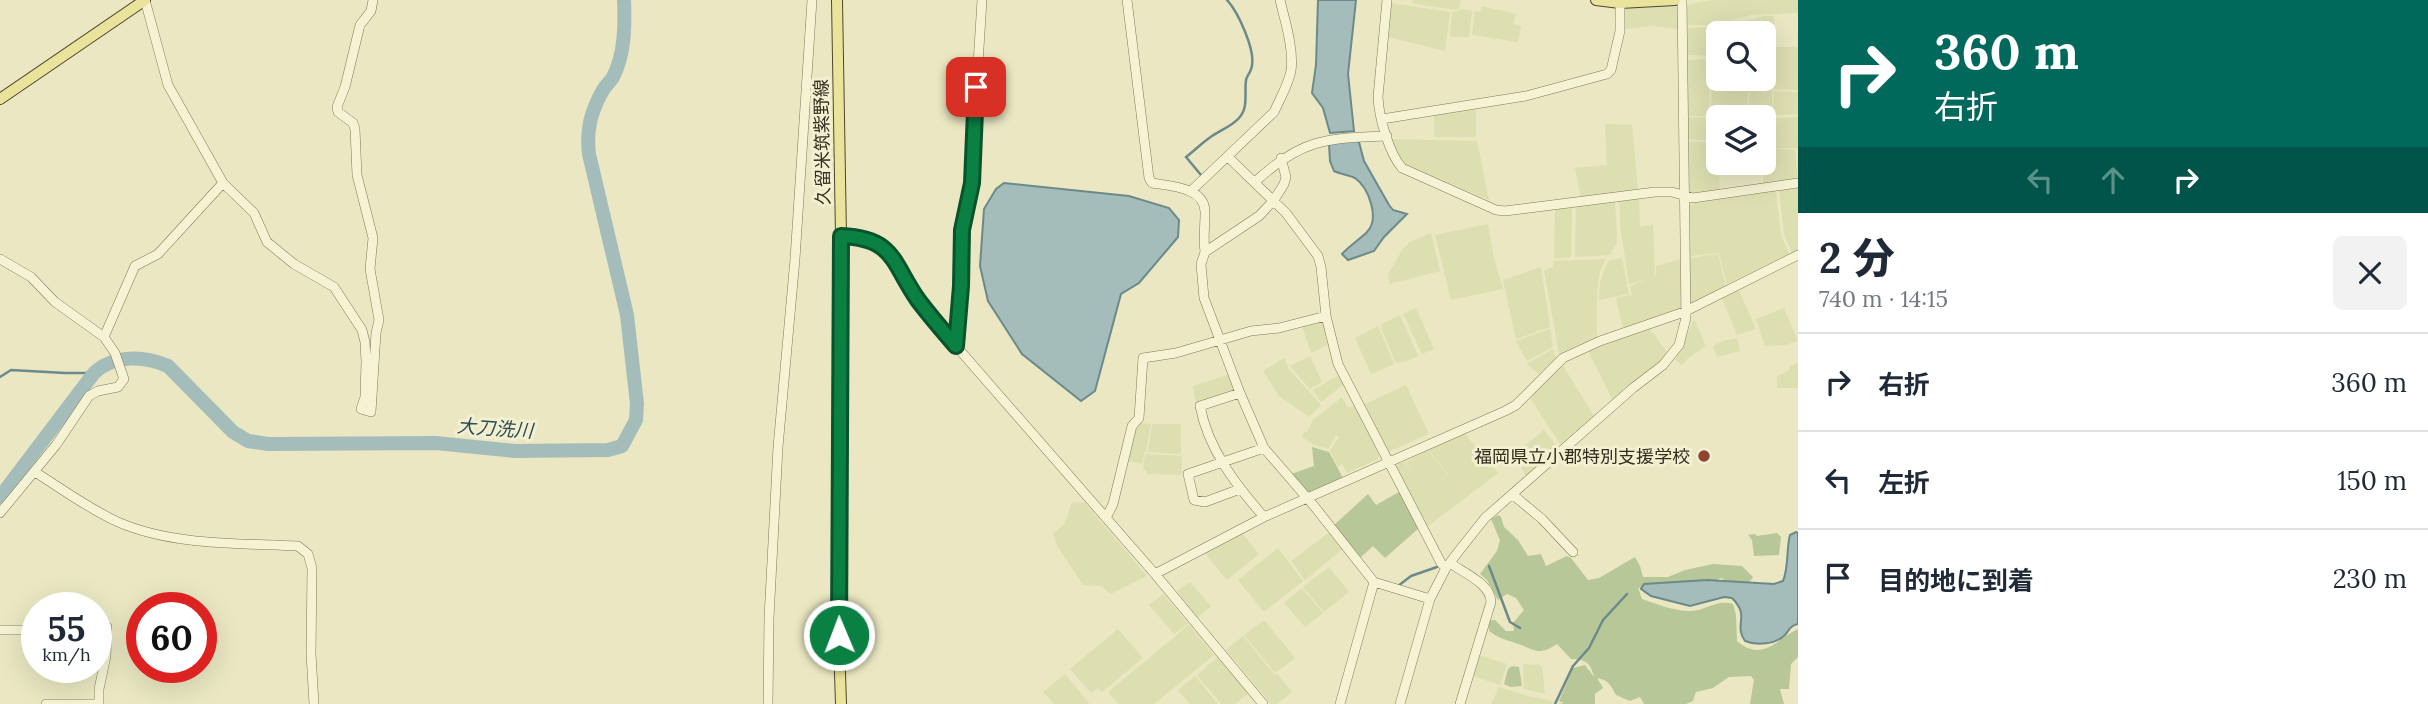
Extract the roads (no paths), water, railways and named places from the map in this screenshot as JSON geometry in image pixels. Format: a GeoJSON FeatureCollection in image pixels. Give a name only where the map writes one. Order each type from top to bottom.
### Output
{"type":"FeatureCollection","features":[{"type":"Feature","properties":{"kind":"main road"},"geometry":{"type":"LineString","coordinates":[[0,99],[145,0]]}},
{"type":"Feature","properties":{"kind":"main road","name":"久留米筑紫野線"},"geometry":{"type":"LineString","coordinates":[[837,0],[841,236],[838,612],[841,704]]}},
{"type":"Feature","properties":{"kind":"main road"},"geometry":{"type":"LineString","coordinates":[[1596,0],[1620,3],[1675,0]]}},
{"type":"Feature","properties":{"kind":"street"},"geometry":{"type":"LineString","coordinates":[[145,0],[168,85],[223,183],[254,213],[267,242],[294,264],[331,284],[352,312],[365,342],[365,397],[360,409],[371,412],[379,320],[370,269],[373,238],[358,184],[355,129],[353,123],[338,112],[337,107],[345,87],[360,25],[371,10],[373,0]]}},
{"type":"Feature","properties":{"kind":"street"},"geometry":{"type":"LineString","coordinates":[[768,704],[769,618],[778,447],[795,259],[812,0]]}},
{"type":"Feature","properties":{"kind":"street"},"geometry":{"type":"LineString","coordinates":[[956,346],[962,230],[972,183],[982,0]]}},
{"type":"Feature","properties":{"kind":"street"},"geometry":{"type":"LineString","coordinates":[[1127,0],[1149,178],[1152,183],[1191,191],[1205,209],[1205,252],[1201,264],[1204,298],[1264,448],[1374,582],[1430,599]]}},
{"type":"Feature","properties":{"kind":"street"},"geometry":{"type":"LineString","coordinates":[[1191,191],[1274,112],[1291,71],[1280,0]]}},
{"type":"Feature","properties":{"kind":"street"},"geometry":{"type":"LineString","coordinates":[[1387,0],[1378,97],[1379,111],[1392,155],[1402,168],[1496,210],[1513,211],[1655,192],[1672,192],[1693,198],[1798,183]]}},
{"type":"Feature","properties":{"kind":"street"},"geometry":{"type":"LineString","coordinates":[[1400,704],[1430,599],[1448,565],[1485,518],[1675,353],[1679,345],[1686,318],[1682,0]]}},
{"type":"Feature","properties":{"kind":"street"},"geometry":{"type":"LineString","coordinates":[[1382,119],[1526,96],[1607,74],[1611,70],[1620,31],[1620,3]]}},
{"type":"Feature","properties":{"kind":"street"},"geometry":{"type":"LineString","coordinates":[[1255,182],[1281,159],[1319,142],[1343,137],[1387,136]]}},
{"type":"Feature","properties":{"kind":"street"},"geometry":{"type":"LineString","coordinates":[[1228,157],[1273,200],[1318,256],[1326,316],[1338,365],[1441,563],[1486,588],[1491,594],[1491,602],[1460,704]]}},
{"type":"Feature","properties":{"kind":"street"},"geometry":{"type":"LineString","coordinates":[[1205,252],[1259,216],[1273,200],[1286,177],[1281,159]]}},
{"type":"Feature","properties":{"kind":"street"},"geometry":{"type":"LineString","coordinates":[[104,337],[135,266],[158,254],[223,183]]}},
{"type":"Feature","properties":{"kind":"street"},"geometry":{"type":"LineString","coordinates":[[841,236],[875,242],[890,253],[917,299],[1155,574],[1263,704]]}},
{"type":"Feature","properties":{"kind":"street"},"geometry":{"type":"LineString","coordinates":[[1155,574],[1264,517],[1516,405],[1563,358],[1600,341],[1684,312],[1798,254]]}},
{"type":"Feature","properties":{"kind":"street"},"geometry":{"type":"LineString","coordinates":[[0,259],[31,276],[55,302],[104,337],[115,353],[124,375],[123,382],[118,387],[103,389],[89,396],[35,472],[0,513]]}},
{"type":"Feature","properties":{"kind":"street"},"geometry":{"type":"LineString","coordinates":[[1106,518],[1113,503],[1132,426],[1139,418],[1143,358],[1176,353],[1326,316]]}},
{"type":"Feature","properties":{"kind":"street"},"geometry":{"type":"LineString","coordinates":[[1240,393],[1200,406],[1203,421],[1222,463],[1264,517]]}},
{"type":"Feature","properties":{"kind":"street"},"geometry":{"type":"LineString","coordinates":[[1240,489],[1205,502],[1194,500],[1188,474],[1264,448]]}},
{"type":"Feature","properties":{"kind":"street"},"geometry":{"type":"LineString","coordinates":[[35,472],[96,511],[121,523],[156,534],[195,540],[298,546],[304,549],[312,568],[311,654],[314,704]]}},
{"type":"Feature","properties":{"kind":"street"},"geometry":{"type":"LineString","coordinates":[[1512,494],[1542,519],[1573,552]]}},
{"type":"Feature","properties":{"kind":"street"},"geometry":{"type":"LineString","coordinates":[[1340,704],[1374,582]]}},
{"type":"Feature","properties":{"kind":"street"},"geometry":{"type":"LineString","coordinates":[[0,629],[21,629]]}},
{"type":"Feature","properties":{"kind":"street"},"geometry":{"type":"LineString","coordinates":[[46,704],[99,704],[100,683]]}},
{"type":"Feature","properties":{"kind":"water"},"geometry":{"type":"Polygon","coordinates":[[[1318,0],[1356,0],[1348,74],[1354,131],[1330,133],[1323,108],[1312,93],[1316,65],[1318,0]]]}},
{"type":"Feature","properties":{"kind":"water"},"geometry":{"type":"Polygon","coordinates":[[[1353,140],[1359,142],[1364,161],[1389,205],[1393,210],[1407,214],[1374,251],[1348,260],[1342,254],[1367,232],[1371,226],[1373,212],[1365,189],[1360,183],[1355,178],[1334,171],[1330,161],[1329,144],[1353,140]]]}},
{"type":"Feature","properties":{"kind":"water"},"geometry":{"type":"Polygon","coordinates":[[[1004,183],[1129,196],[1169,208],[1179,220],[1178,237],[1139,283],[1121,294],[1095,391],[1081,401],[1022,354],[988,301],[980,266],[984,209],[996,189],[1004,183]]]}},
{"type":"Feature","properties":{"kind":"water"},"geometry":{"type":"Polygon","coordinates":[[[1796,532],[1798,624],[1772,642],[1761,644],[1745,641],[1741,630],[1740,610],[1732,598],[1724,597],[1690,606],[1651,596],[1641,589],[1644,584],[1707,580],[1774,584],[1783,581],[1790,535],[1796,532]]]}},
{"type":"Feature","properties":{"kind":"waterway","name":"大刀洗川"},"geometry":{"type":"LineString","coordinates":[[0,497],[94,373],[111,362],[130,359],[150,360],[168,366],[233,432],[248,441],[268,444],[436,443],[515,451],[608,450],[622,446],[636,420],[637,404],[627,315],[589,154],[588,137],[595,105],[613,77],[620,59],[624,0]]}},
{"type":"Feature","properties":{"kind":"waterway"},"geometry":{"type":"LineString","coordinates":[[1201,175],[1186,157],[1209,138],[1230,126],[1242,114],[1246,100],[1246,80],[1252,67],[1248,41],[1241,22],[1227,0]]}},
{"type":"Feature","properties":{"kind":"waterway"},"geometry":{"type":"LineString","coordinates":[[0,377],[11,370],[94,373]]}},
{"type":"Feature","properties":{"kind":"waterway"},"geometry":{"type":"LineString","coordinates":[[1489,566],[1510,622],[1520,628]]}},
{"type":"Feature","properties":{"kind":"waterway"},"geometry":{"type":"LineString","coordinates":[[1398,586],[1411,576],[1437,567]]}},
{"type":"Feature","properties":{"kind":"waterway"},"geometry":{"type":"LineString","coordinates":[[1555,704],[1573,666],[1589,648],[1603,620],[1627,594]]}},
{"type":"Feature","properties":{"kind":"place","name":"福岡県立小郡特別支援学校"},"geometry":{"type":"Point","coordinates":[1704,456]}}]}
